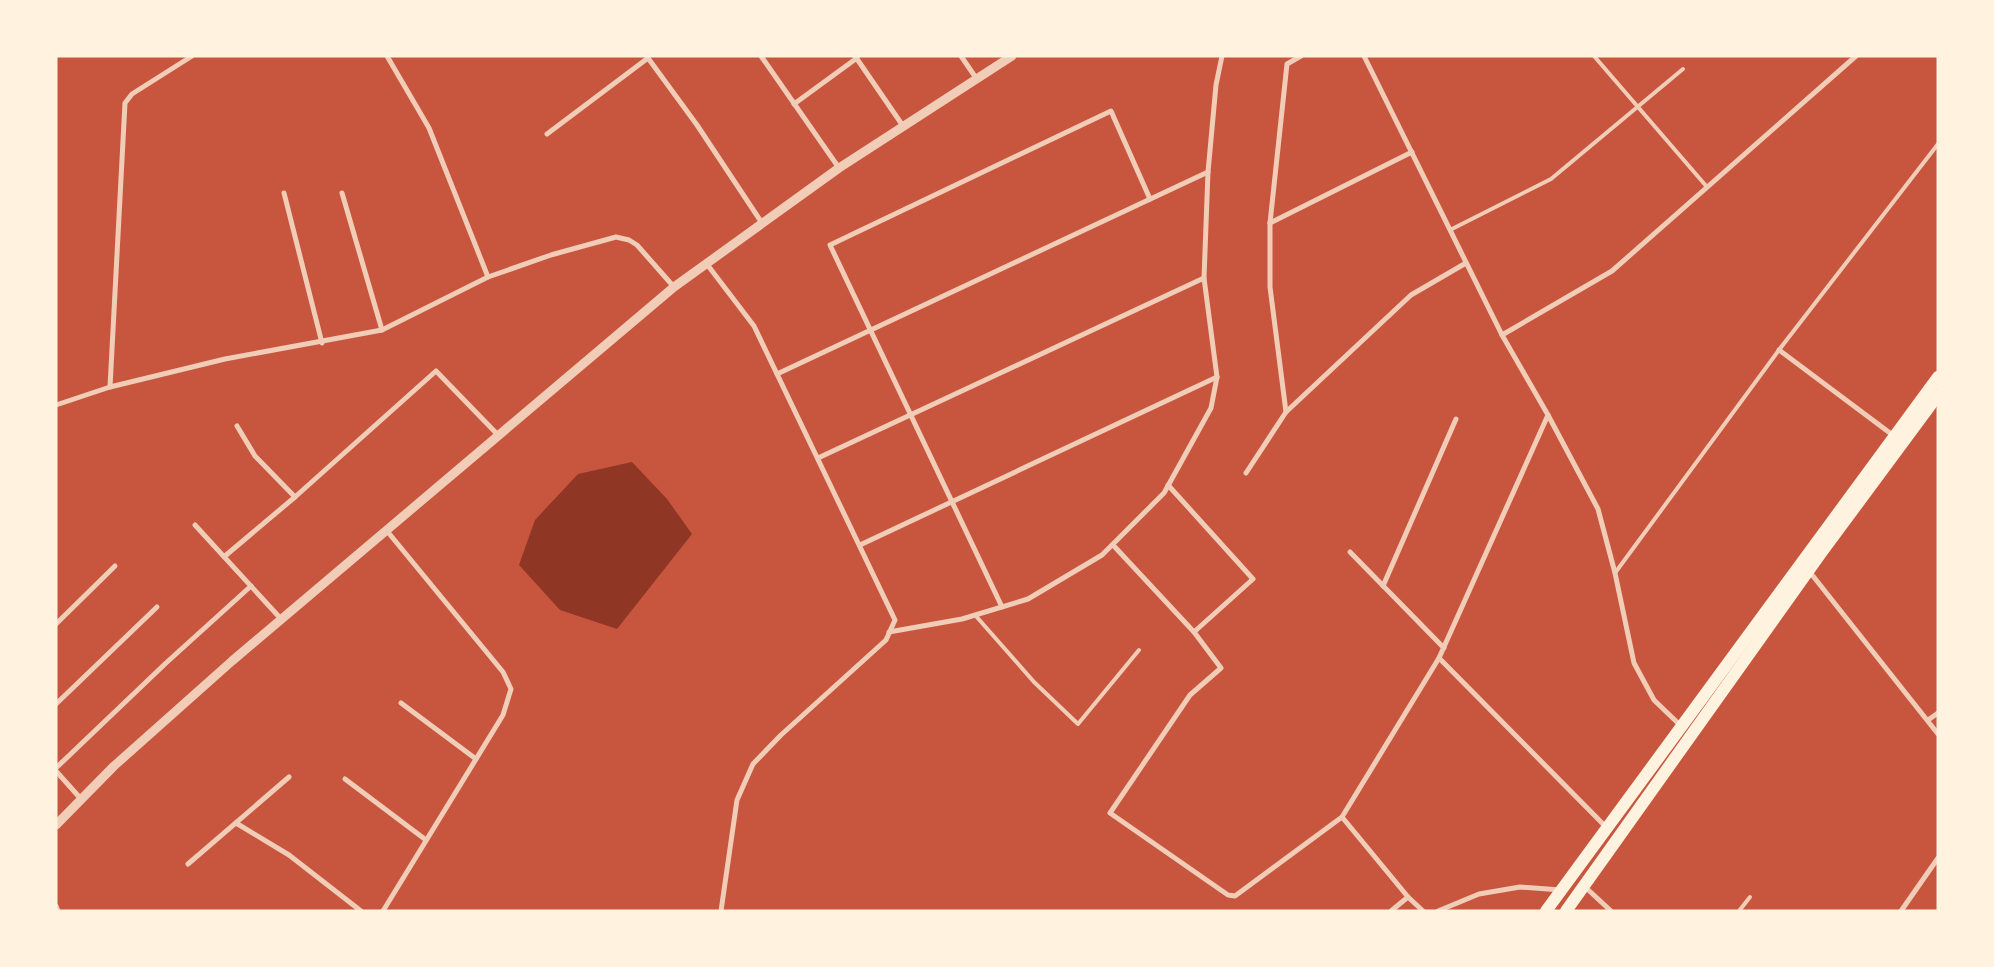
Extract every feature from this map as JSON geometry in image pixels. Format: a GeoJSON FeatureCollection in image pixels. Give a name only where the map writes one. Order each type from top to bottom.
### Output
{"type":"FeatureCollection","features":[{"type":"Feature","properties":{"kind":"main road"},"geometry":{"type":"LineString","coordinates":[[1546,911],[1938,377]]}},
{"type":"Feature","properties":{"kind":"main road"},"geometry":{"type":"LineString","coordinates":[[1566,911],[1809,571],[1938,395]]}},
{"type":"Feature","properties":{"kind":"street"},"geometry":{"type":"LineString","coordinates":[[110,387],[125,103],[132,94],[192,56]]}},
{"type":"Feature","properties":{"kind":"street"},"geometry":{"type":"LineString","coordinates":[[386,56],[429,128],[488,277]]}},
{"type":"Feature","properties":{"kind":"street"},"geometry":{"type":"LineString","coordinates":[[761,56],[839,168]]}},
{"type":"Feature","properties":{"kind":"street"},"geometry":{"type":"LineString","coordinates":[[961,56],[976,78]]}},
{"type":"Feature","properties":{"kind":"street"},"geometry":{"type":"LineString","coordinates":[[56,825],[114,766],[282,620],[674,287],[839,168],[1012,56]]}},
{"type":"Feature","properties":{"kind":"street"},"geometry":{"type":"LineString","coordinates":[[889,632],[975,615],[1028,599],[1102,555],[1164,493],[1211,408],[1217,377],[1204,278],[1208,172],[1216,85],[1222,56]]}},
{"type":"Feature","properties":{"kind":"street"},"geometry":{"type":"LineString","coordinates":[[1286,412],[1270,287],[1270,223],[1287,64],[1300,56]]}},
{"type":"Feature","properties":{"kind":"street"},"geometry":{"type":"LineString","coordinates":[[1364,56],[1502,335],[1548,415],[1598,509],[1615,573],[1634,663],[1654,700],[1681,727]]}},
{"type":"Feature","properties":{"kind":"street"},"geometry":{"type":"LineString","coordinates":[[1502,335],[1612,271],[1856,56]]}},
{"type":"Feature","properties":{"kind":"street"},"geometry":{"type":"LineString","coordinates":[[547,134],[647,57],[698,126],[762,223]]}},
{"type":"Feature","properties":{"kind":"street"},"geometry":{"type":"LineString","coordinates":[[794,104],[856,57],[903,126]]}},
{"type":"Feature","properties":{"kind":"street"},"geometry":{"type":"LineString","coordinates":[[1002,607],[830,245],[1111,111],[1150,199]]}},
{"type":"Feature","properties":{"kind":"street"},"geometry":{"type":"LineString","coordinates":[[1270,223],[1412,152]]}},
{"type":"Feature","properties":{"kind":"street"},"geometry":{"type":"LineString","coordinates":[[777,374],[1208,172]]}},
{"type":"Feature","properties":{"kind":"street"},"geometry":{"type":"LineString","coordinates":[[284,193],[322,343]]}},
{"type":"Feature","properties":{"kind":"street"},"geometry":{"type":"LineString","coordinates":[[342,193],[382,330]]}},
{"type":"Feature","properties":{"kind":"street"},"geometry":{"type":"LineString","coordinates":[[56,405],[110,387],[226,358],[322,343],[382,330],[488,277],[551,255],[616,237],[629,240],[637,245],[674,287]]}},
{"type":"Feature","properties":{"kind":"street"},"geometry":{"type":"LineString","coordinates":[[706,263],[754,326],[895,620],[886,640],[781,735],[753,764],[737,800],[721,911]]}},
{"type":"Feature","properties":{"kind":"street"},"geometry":{"type":"LineString","coordinates":[[1246,473],[1286,412],[1411,295],[1466,263]]}},
{"type":"Feature","properties":{"kind":"street"},"geometry":{"type":"LineString","coordinates":[[818,458],[1204,278]]}},
{"type":"Feature","properties":{"kind":"street"},"geometry":{"type":"LineString","coordinates":[[1779,350],[1894,437]]}},
{"type":"Feature","properties":{"kind":"street"},"geometry":{"type":"LineString","coordinates":[[225,556],[295,497],[436,371],[499,436]]}},
{"type":"Feature","properties":{"kind":"street"},"geometry":{"type":"LineString","coordinates":[[860,545],[1217,377]]}},
{"type":"Feature","properties":{"kind":"street"},"geometry":{"type":"LineString","coordinates":[[1113,545],[1194,632],[1221,668],[1190,695],[1110,813],[1228,895],[1235,896],[1342,817],[1439,658],[1548,415]]}},
{"type":"Feature","properties":{"kind":"street"},"geometry":{"type":"LineString","coordinates":[[1383,586],[1456,419]]}},
{"type":"Feature","properties":{"kind":"street"},"geometry":{"type":"LineString","coordinates":[[237,426],[255,456],[295,497]]}},
{"type":"Feature","properties":{"kind":"street"},"geometry":{"type":"LineString","coordinates":[[1168,486],[1253,579],[1194,632]]}},
{"type":"Feature","properties":{"kind":"street"},"geometry":{"type":"LineString","coordinates":[[195,526],[225,556],[282,620]]}},
{"type":"Feature","properties":{"kind":"street"},"geometry":{"type":"LineString","coordinates":[[383,911],[503,715],[510,689],[503,672],[387,531]]}},
{"type":"Feature","properties":{"kind":"street"},"geometry":{"type":"LineString","coordinates":[[1350,552],[1444,648]]}},
{"type":"Feature","properties":{"kind":"street"},"geometry":{"type":"LineString","coordinates":[[56,624],[115,566]]}},
{"type":"Feature","properties":{"kind":"street"},"geometry":{"type":"LineString","coordinates":[[1809,571],[1938,734]]}},
{"type":"Feature","properties":{"kind":"street"},"geometry":{"type":"LineString","coordinates":[[81,799],[56,769],[252,586]]}},
{"type":"Feature","properties":{"kind":"street"},"geometry":{"type":"LineString","coordinates":[[56,704],[157,607]]}},
{"type":"Feature","properties":{"kind":"street"},"geometry":{"type":"LineString","coordinates":[[1439,658],[1607,828]]}},
{"type":"Feature","properties":{"kind":"street"},"geometry":{"type":"LineString","coordinates":[[401,703],[476,759]]}},
{"type":"Feature","properties":{"kind":"street"},"geometry":{"type":"LineString","coordinates":[[1928,720],[1938,713]]}},
{"type":"Feature","properties":{"kind":"street"},"geometry":{"type":"LineString","coordinates":[[188,864],[289,777]]}},
{"type":"Feature","properties":{"kind":"street"},"geometry":{"type":"LineString","coordinates":[[345,778],[426,840]]}},
{"type":"Feature","properties":{"kind":"street"},"geometry":{"type":"LineString","coordinates":[[1342,817],[1408,897],[1423,911]]}},
{"type":"Feature","properties":{"kind":"street"},"geometry":{"type":"LineString","coordinates":[[236,823],[289,855],[361,911]]}},
{"type":"Feature","properties":{"kind":"street"},"geometry":{"type":"LineString","coordinates":[[1901,911],[1938,858]]}},
{"type":"Feature","properties":{"kind":"street"},"geometry":{"type":"LineString","coordinates":[[1584,886],[1610,911]]}},
{"type":"Feature","properties":{"kind":"street"},"geometry":{"type":"LineString","coordinates":[[1438,911],[1480,894],[1520,887],[1562,890]]}},
{"type":"Feature","properties":{"kind":"street"},"geometry":{"type":"LineString","coordinates":[[1391,911],[1408,897]]}},
{"type":"Feature","properties":{"kind":"street"},"geometry":{"type":"LineString","coordinates":[[56,906],[58,911]]}},
{"type":"Feature","properties":{"kind":"lane"},"geometry":{"type":"LineString","coordinates":[[1594,56],[1708,187]]}},
{"type":"Feature","properties":{"kind":"lane"},"geometry":{"type":"LineString","coordinates":[[1450,230],[1551,179],[1683,69]]}},
{"type":"Feature","properties":{"kind":"lane"},"geometry":{"type":"LineString","coordinates":[[1615,573],[1779,350],[1938,144]]}},
{"type":"Feature","properties":{"kind":"lane"},"geometry":{"type":"LineString","coordinates":[[975,615],[1034,682],[1078,724],[1139,650]]}},
{"type":"Feature","properties":{"kind":"lane"},"geometry":{"type":"LineString","coordinates":[[1739,911],[1750,897]]}},
{"type":"Feature","properties":{"kind":"shaded area"},"geometry":{"type":"Polygon","coordinates":[[[632,462],[667,499],[692,534],[617,629],[560,610],[519,565],[535,520],[578,474],[632,462]]]}}]}
